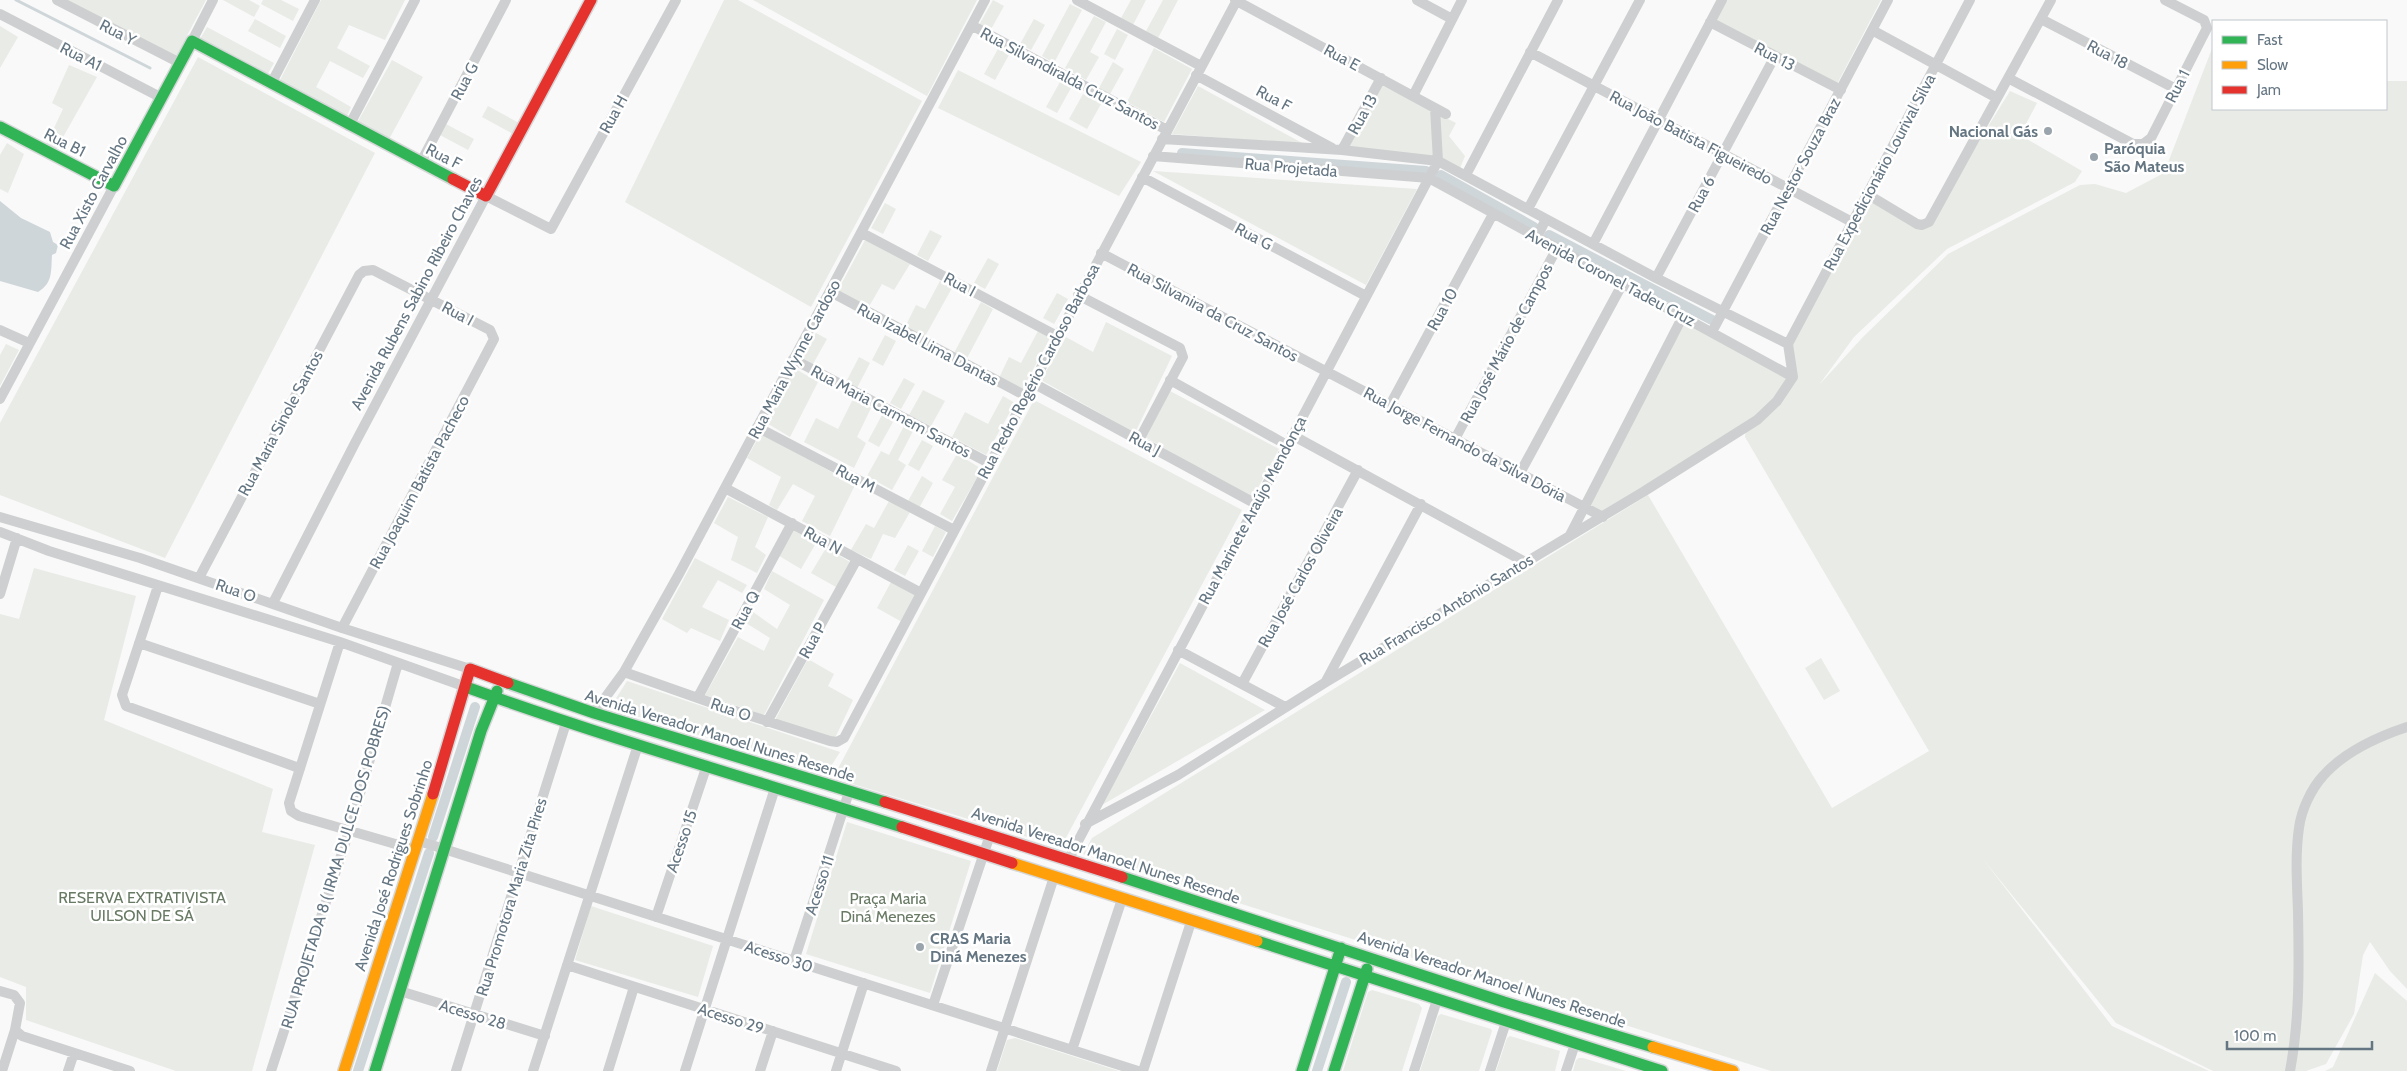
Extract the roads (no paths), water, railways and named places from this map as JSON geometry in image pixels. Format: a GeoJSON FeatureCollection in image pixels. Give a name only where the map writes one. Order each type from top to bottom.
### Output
{"type":"FeatureCollection","features":[{"type":"Feature","properties":{"kind":"street","name":"Rua Y"},"geometry":{"type":"LineString","coordinates":[[57,0],[180,63]]}},
{"type":"Feature","properties":{"kind":"street","name":"Rua Xisto Carvalho"},"geometry":{"type":"LineString","coordinates":[[0,399],[213,0]]}},
{"type":"Feature","properties":{"kind":"street"},"geometry":{"type":"LineString","coordinates":[[271,84],[315,0]]}},
{"type":"Feature","properties":{"kind":"street"},"geometry":{"type":"LineString","coordinates":[[349,126],[415,0]]}},
{"type":"Feature","properties":{"kind":"street","name":"Rua G"},"geometry":{"type":"LineString","coordinates":[[421,162],[506,0]]}},
{"type":"Feature","properties":{"kind":"street","name":"Avenida Rubens Sabino Ribeiro Chaves"},"geometry":{"type":"LineString","coordinates":[[273,603],[355,442],[591,0]]}},
{"type":"Feature","properties":{"kind":"street","name":"Rua H"},"geometry":{"type":"LineString","coordinates":[[551,229],[676,0]]}},
{"type":"Feature","properties":{"kind":"street","name":"Rua Maria Wynne Cardoso"},"geometry":{"type":"LineString","coordinates":[[594,713],[624,672],[831,292],[986,0]]}},
{"type":"Feature","properties":{"kind":"street"},"geometry":{"type":"LineString","coordinates":[[1077,0],[1199,71]]}},
{"type":"Feature","properties":{"kind":"street","name":"Rua Pedro Rogério Cardoso Barbosa"},"geometry":{"type":"LineString","coordinates":[[840,741],[846,736],[1236,0]]}},
{"type":"Feature","properties":{"kind":"street","name":"Rua E"},"geometry":{"type":"LineString","coordinates":[[1236,0],[1446,114]]}},
{"type":"Feature","properties":{"kind":"street"},"geometry":{"type":"LineString","coordinates":[[1417,0],[1452,18]]}},
{"type":"Feature","properties":{"kind":"street"},"geometry":{"type":"LineString","coordinates":[[1413,96],[1462,0]]}},
{"type":"Feature","properties":{"kind":"street"},"geometry":{"type":"LineString","coordinates":[[1466,175],[1558,0]]}},
{"type":"Feature","properties":{"kind":"street"},"geometry":{"type":"LineString","coordinates":[[1528,209],[1640,0]]}},
{"type":"Feature","properties":{"kind":"street"},"geometry":{"type":"LineString","coordinates":[[1594,244],[1722,0]]}},
{"type":"Feature","properties":{"kind":"street","name":"Rua Nestor Souza Braz"},"geometry":{"type":"LineString","coordinates":[[1712,332],[1888,0]]}},
{"type":"Feature","properties":{"kind":"street","name":"Rua Expedicionário Lourival Silva"},"geometry":{"type":"LineString","coordinates":[[1788,344],[1970,0]]}},
{"type":"Feature","properties":{"kind":"street"},"geometry":{"type":"LineString","coordinates":[[1867,194],[1917,224],[1922,226],[1929,222],[2051,0]]}},
{"type":"Feature","properties":{"kind":"street","name":"Rua 1"},"geometry":{"type":"LineString","coordinates":[[2008,78],[2133,144],[2143,144],[2151,138],[2206,30],[2206,24],[2202,19],[2165,0]]}},
{"type":"Feature","properties":{"kind":"street","name":"Rua A1"},"geometry":{"type":"LineString","coordinates":[[0,14],[162,98]]}},
{"type":"Feature","properties":{"kind":"street","name":"Rua 18"},"geometry":{"type":"LineString","coordinates":[[2041,19],[2176,89]]}},
{"type":"Feature","properties":{"kind":"street","name":"Rua 13"},"geometry":{"type":"LineString","coordinates":[[1710,22],[1840,90]]}},
{"type":"Feature","properties":{"kind":"street","name":"Rua Silvandiralda Cruz Santos"},"geometry":{"type":"LineString","coordinates":[[972,26],[1167,130]]}},
{"type":"Feature","properties":{"kind":"street"},"geometry":{"type":"LineString","coordinates":[[1872,30],[1997,98]]}},
{"type":"Feature","properties":{"kind":"street","name":"Rua F"},"geometry":{"type":"LineString","coordinates":[[192,41],[349,126],[551,229]]}},
{"type":"Feature","properties":{"kind":"street","name":"Rua João Batista Figueiredo"},"geometry":{"type":"LineString","coordinates":[[1530,52],[1852,222]]}},
{"type":"Feature","properties":{"kind":"street","name":"Rua 6"},"geometry":{"type":"LineString","coordinates":[[1656,278],[1775,56]]}},
{"type":"Feature","properties":{"kind":"street","name":"Rua F"},"geometry":{"type":"LineString","coordinates":[[1199,71],[1339,150]]}},
{"type":"Feature","properties":{"kind":"street","name":"Rua 13"},"geometry":{"type":"LineString","coordinates":[[1339,150],[1381,78]]}},
{"type":"Feature","properties":{"kind":"street"},"geometry":{"type":"LineString","coordinates":[[1435,108],[1438,161]]}},
{"type":"Feature","properties":{"kind":"street","name":"Rua B1"},"geometry":{"type":"LineString","coordinates":[[0,127],[114,186]]}},
{"type":"Feature","properties":{"kind":"street","name":"Rua Projetada"},"geometry":{"type":"LineString","coordinates":[[1162,139],[1339,150],[1438,161]]}},
{"type":"Feature","properties":{"kind":"street","name":"Rua Projetada"},"geometry":{"type":"LineString","coordinates":[[1153,156],[1429,178]]}},
{"type":"Feature","properties":{"kind":"street","name":"Avenida Coronel Tadeu Cruz"},"geometry":{"type":"LineString","coordinates":[[1438,161],[1656,278],[1788,344]]}},
{"type":"Feature","properties":{"kind":"street","name":"Rua Marinete Araújo Mendonça"},"geometry":{"type":"LineString","coordinates":[[1068,860],[1085,824],[1438,161]]}},
{"type":"Feature","properties":{"kind":"street","name":"Rua G"},"geometry":{"type":"LineString","coordinates":[[1142,177],[1366,296]]}},
{"type":"Feature","properties":{"kind":"street","name":"Avenida Coronel Tadeu Cruz"},"geometry":{"type":"LineString","coordinates":[[1429,178],[1793,377]]}},
{"type":"Feature","properties":{"kind":"street","name":"Rua 10"},"geometry":{"type":"LineString","coordinates":[[1390,405],[1493,214]]}},
{"type":"Feature","properties":{"kind":"street"},"geometry":{"type":"LineString","coordinates":[[1537,237],[1546,219]]}},
{"type":"Feature","properties":{"kind":"street","name":"Rua I"},"geometry":{"type":"LineString","coordinates":[[862,233],[1057,336]]}},
{"type":"Feature","properties":{"kind":"street","name":"Rua José Mário de Campos"},"geometry":{"type":"LineString","coordinates":[[1455,439],[1557,248]]}},
{"type":"Feature","properties":{"kind":"street","name":"Rua Silvanira da Cruz Santos"},"geometry":{"type":"LineString","coordinates":[[1101,253],[1326,371]]}},
{"type":"Feature","properties":{"kind":"street","name":"Rua I"},"geometry":{"type":"LineString","coordinates":[[364,271],[373,270],[490,330],[494,336]]}},
{"type":"Feature","properties":{"kind":"street","name":"Rua Maria Sinole Santos"},"geometry":{"type":"LineString","coordinates":[[199,578],[359,275],[364,271]]}},
{"type":"Feature","properties":{"kind":"street"},"geometry":{"type":"LineString","coordinates":[[1520,473],[1623,283]]}},
{"type":"Feature","properties":{"kind":"street","name":"Rua Izabel Lima Dantas"},"geometry":{"type":"LineString","coordinates":[[831,292],[1026,396]]}},
{"type":"Feature","properties":{"kind":"street"},"geometry":{"type":"LineString","coordinates":[[1078,295],[1180,348],[1183,357],[1139,440]]}},
{"type":"Feature","properties":{"kind":"street"},"geometry":{"type":"LineString","coordinates":[[1570,534],[1683,316]]}},
{"type":"Feature","properties":{"kind":"street"},"geometry":{"type":"LineString","coordinates":[[0,330],[29,343]]}},
{"type":"Feature","properties":{"kind":"street","name":"Rua Joaquim Batista Pacheco"},"geometry":{"type":"LineString","coordinates":[[342,628],[492,344],[494,336]]}},
{"type":"Feature","properties":{"kind":"street"},"geometry":{"type":"LineString","coordinates":[[1788,344],[1793,377]]}},
{"type":"Feature","properties":{"kind":"street","name":"Rua Maria Carmem Santos"},"geometry":{"type":"LineString","coordinates":[[793,359],[989,464]]}},
{"type":"Feature","properties":{"kind":"street","name":"Rua Jorge Fernando da Silva Dória"},"geometry":{"type":"LineString","coordinates":[[1326,371],[1603,517]]}},
{"type":"Feature","properties":{"kind":"street","name":"Rua Francisco Antônio Santos"},"geometry":{"type":"LineString","coordinates":[[1085,824],[1178,775],[1285,707],[1570,534],[1603,517],[1758,420],[1777,401],[1793,377]]}},
{"type":"Feature","properties":{"kind":"street"},"geometry":{"type":"LineString","coordinates":[[1170,380],[1290,440],[1358,470],[1525,562]]}},
{"type":"Feature","properties":{"kind":"street","name":"Rua J"},"geometry":{"type":"LineString","coordinates":[[1033,383],[1256,504]]}},
{"type":"Feature","properties":{"kind":"street","name":"Rua M"},"geometry":{"type":"LineString","coordinates":[[757,427],[954,530]]}},
{"type":"Feature","properties":{"kind":"street","name":"Rua José Carlos Oliveira"},"geometry":{"type":"LineString","coordinates":[[1242,684],[1358,470]]}},
{"type":"Feature","properties":{"kind":"street","name":"Rua N"},"geometry":{"type":"LineString","coordinates":[[725,488],[921,593]]}},
{"type":"Feature","properties":{"kind":"street"},"geometry":{"type":"LineString","coordinates":[[1326,682],[1421,504]]}},
{"type":"Feature","properties":{"kind":"street","name":"Rua O"},"geometry":{"type":"LineString","coordinates":[[0,517],[140,558],[342,628],[470,669]]}},
{"type":"Feature","properties":{"kind":"street","name":"Rua Q"},"geometry":{"type":"LineString","coordinates":[[698,697],[792,523]]}},
{"type":"Feature","properties":{"kind":"street","name":"Rua O"},"geometry":{"type":"LineString","coordinates":[[0,532],[49,551],[340,642],[398,663],[464,691]]}},
{"type":"Feature","properties":{"kind":"street"},"geometry":{"type":"LineString","coordinates":[[0,594],[17,538]]}},
{"type":"Feature","properties":{"kind":"street","name":"Rua P"},"geometry":{"type":"LineString","coordinates":[[767,722],[857,558]]}},
{"type":"Feature","properties":{"kind":"street"},"geometry":{"type":"LineString","coordinates":[[158,586],[122,695],[126,706],[300,768],[340,642]]}},
{"type":"Feature","properties":{"kind":"street"},"geometry":{"type":"LineString","coordinates":[[139,642],[320,704]]}},
{"type":"Feature","properties":{"kind":"street"},"geometry":{"type":"LineString","coordinates":[[1178,650],[1285,707]]}},
{"type":"Feature","properties":{"kind":"street","name":"RUA PROJETADA 8 ( IRMA DULCE DOS POBRES)"},"geometry":{"type":"LineString","coordinates":[[271,1071],[348,831],[398,663]]}},
{"type":"Feature","properties":{"kind":"street","name":"Avenida Vereador Manoel Nunes Resende"},"geometry":{"type":"LineString","coordinates":[[470,669],[518,688],[594,713],[990,835],[1504,1002],[1719,1069],[1733,1071]]}},
{"type":"Feature","properties":{"kind":"street","name":"Avenida José Rodrigues Sobrinho"},"geometry":{"type":"LineString","coordinates":[[344,1071],[418,846],[470,669]]}},
{"type":"Feature","properties":{"kind":"street","name":"Rua O"},"geometry":{"type":"LineString","coordinates":[[624,672],[767,722],[830,741],[840,741]]}},
{"type":"Feature","properties":{"kind":"street"},"geometry":{"type":"LineString","coordinates":[[375,1071],[500,681]]}},
{"type":"Feature","properties":{"kind":"street"},"geometry":{"type":"LineString","coordinates":[[512,704],[512,695],[518,688]]}},
{"type":"Feature","properties":{"kind":"street","name":"Avenida Vereador Manoel Nunes Resende"},"geometry":{"type":"LineString","coordinates":[[464,691],[492,702],[512,704],[566,723],[707,765],[1575,1044],[1642,1068],[1662,1071]]}},
{"type":"Feature","properties":{"kind":"street","name":"Rua Promotora Maria Zita Pires"},"geometry":{"type":"LineString","coordinates":[[456,1071],[566,723]]}},
{"type":"Feature","properties":{"kind":"street"},"geometry":{"type":"LineString","coordinates":[[2290,1071],[2294,1051],[2298,978],[2297,857],[2299,826],[2309,798],[2322,776],[2347,754],[2407,726]]}},
{"type":"Feature","properties":{"kind":"street"},"geometry":{"type":"LineString","coordinates":[[533,1071],[546,1036],[566,965],[638,745]]}},
{"type":"Feature","properties":{"kind":"street","name":"Acesso 15"},"geometry":{"type":"LineString","coordinates":[[656,917],[707,765]]}},
{"type":"Feature","properties":{"kind":"street","name":"Acesso 30"},"geometry":{"type":"LineString","coordinates":[[300,768],[289,803],[291,811],[299,816],[348,831],[446,850],[1138,1071]]}},
{"type":"Feature","properties":{"kind":"street"},"geometry":{"type":"LineString","coordinates":[[685,1071],[775,788]]}},
{"type":"Feature","properties":{"kind":"street","name":"Acesso 11"},"geometry":{"type":"LineString","coordinates":[[794,961],[849,792]]}},
{"type":"Feature","properties":{"kind":"street"},"geometry":{"type":"LineString","coordinates":[[933,1005],[990,835]]}},
{"type":"Feature","properties":{"kind":"street"},"geometry":{"type":"LineString","coordinates":[[991,1071],[1059,878],[1068,860]]}},
{"type":"Feature","properties":{"kind":"street"},"geometry":{"type":"LineString","coordinates":[[1072,1050],[1122,898]]}},
{"type":"Feature","properties":{"kind":"street"},"geometry":{"type":"LineString","coordinates":[[1143,1071],[1191,922]]}},
{"type":"Feature","properties":{"kind":"street"},"geometry":{"type":"LineString","coordinates":[[1302,1071],[1341,948]]}},
{"type":"Feature","properties":{"kind":"street"},"geometry":{"type":"LineString","coordinates":[[1334,1071],[1370,957]]}},
{"type":"Feature","properties":{"kind":"street","name":"Acesso 29"},"geometry":{"type":"LineString","coordinates":[[566,965],[896,1071]]}},
{"type":"Feature","properties":{"kind":"street"},"geometry":{"type":"LineString","coordinates":[[836,1071],[864,983]]}},
{"type":"Feature","properties":{"kind":"street"},"geometry":{"type":"LineString","coordinates":[[608,1071],[634,987]]}},
{"type":"Feature","properties":{"kind":"street"},"geometry":{"type":"LineString","coordinates":[[0,991],[14,995],[20,1003],[15,1030],[2,1071]]}},
{"type":"Feature","properties":{"kind":"street","name":"Acesso 28"},"geometry":{"type":"LineString","coordinates":[[400,991],[474,1016],[546,1036]]}},
{"type":"Feature","properties":{"kind":"street"},"geometry":{"type":"LineString","coordinates":[[1414,1071],[1437,1000]]}},
{"type":"Feature","properties":{"kind":"street"},"geometry":{"type":"LineString","coordinates":[[1490,1071],[1506,1022]]}},
{"type":"Feature","properties":{"kind":"street"},"geometry":{"type":"LineString","coordinates":[[15,1030],[22,1036],[130,1071]]}},
{"type":"Feature","properties":{"kind":"street"},"geometry":{"type":"LineString","coordinates":[[760,1071],[772,1031]]}},
{"type":"Feature","properties":{"kind":"street"},"geometry":{"type":"LineString","coordinates":[[1566,1071],[1575,1044]]}},
{"type":"Feature","properties":{"kind":"street"},"geometry":{"type":"LineString","coordinates":[[68,1071],[74,1053]]}},
{"type":"Feature","properties":{"kind":"waterway"},"geometry":{"type":"LineString","coordinates":[[16,0],[150,68]]}},
{"type":"Feature","properties":{"kind":"waterway"},"geometry":{"type":"LineString","coordinates":[[1182,153],[1426,171]]}},
{"type":"Feature","properties":{"kind":"waterway"},"geometry":{"type":"LineString","coordinates":[[1441,175],[1534,227]]}},
{"type":"Feature","properties":{"kind":"waterway"},"geometry":{"type":"LineString","coordinates":[[1549,235],[1714,321]]}},
{"type":"Feature","properties":{"kind":"waterway"},"geometry":{"type":"LineString","coordinates":[[433,837],[475,707]]}},
{"type":"Feature","properties":{"kind":"waterway"},"geometry":{"type":"LineString","coordinates":[[358,1071],[429,853]]}},
{"type":"Feature","properties":{"kind":"waterway"},"geometry":{"type":"LineString","coordinates":[[1317,1071],[1346,982]]}},
{"type":"Feature","properties":{"kind":"place","name":"Nacional Gás"},"geometry":{"type":"Point","coordinates":[2048,131]}},
{"type":"Feature","properties":{"kind":"place","name":"Paróquia São Mateus"},"geometry":{"type":"Point","coordinates":[2094,157]}},
{"type":"Feature","properties":{"kind":"place","name":"CRAS Maria Diná Menezes"},"geometry":{"type":"Point","coordinates":[920,947]}},
{"type":"Feature","properties":{"kind":"park label","name":"RESERVA EXTRATIVISTA UILSON DE SÁ"},"geometry":{"type":"Point","coordinates":[142,906]}},
{"type":"Feature","properties":{"kind":"park label","name":"Praça Maria Diná Menezes"},"geometry":{"type":"Point","coordinates":[888,907]}}]}
